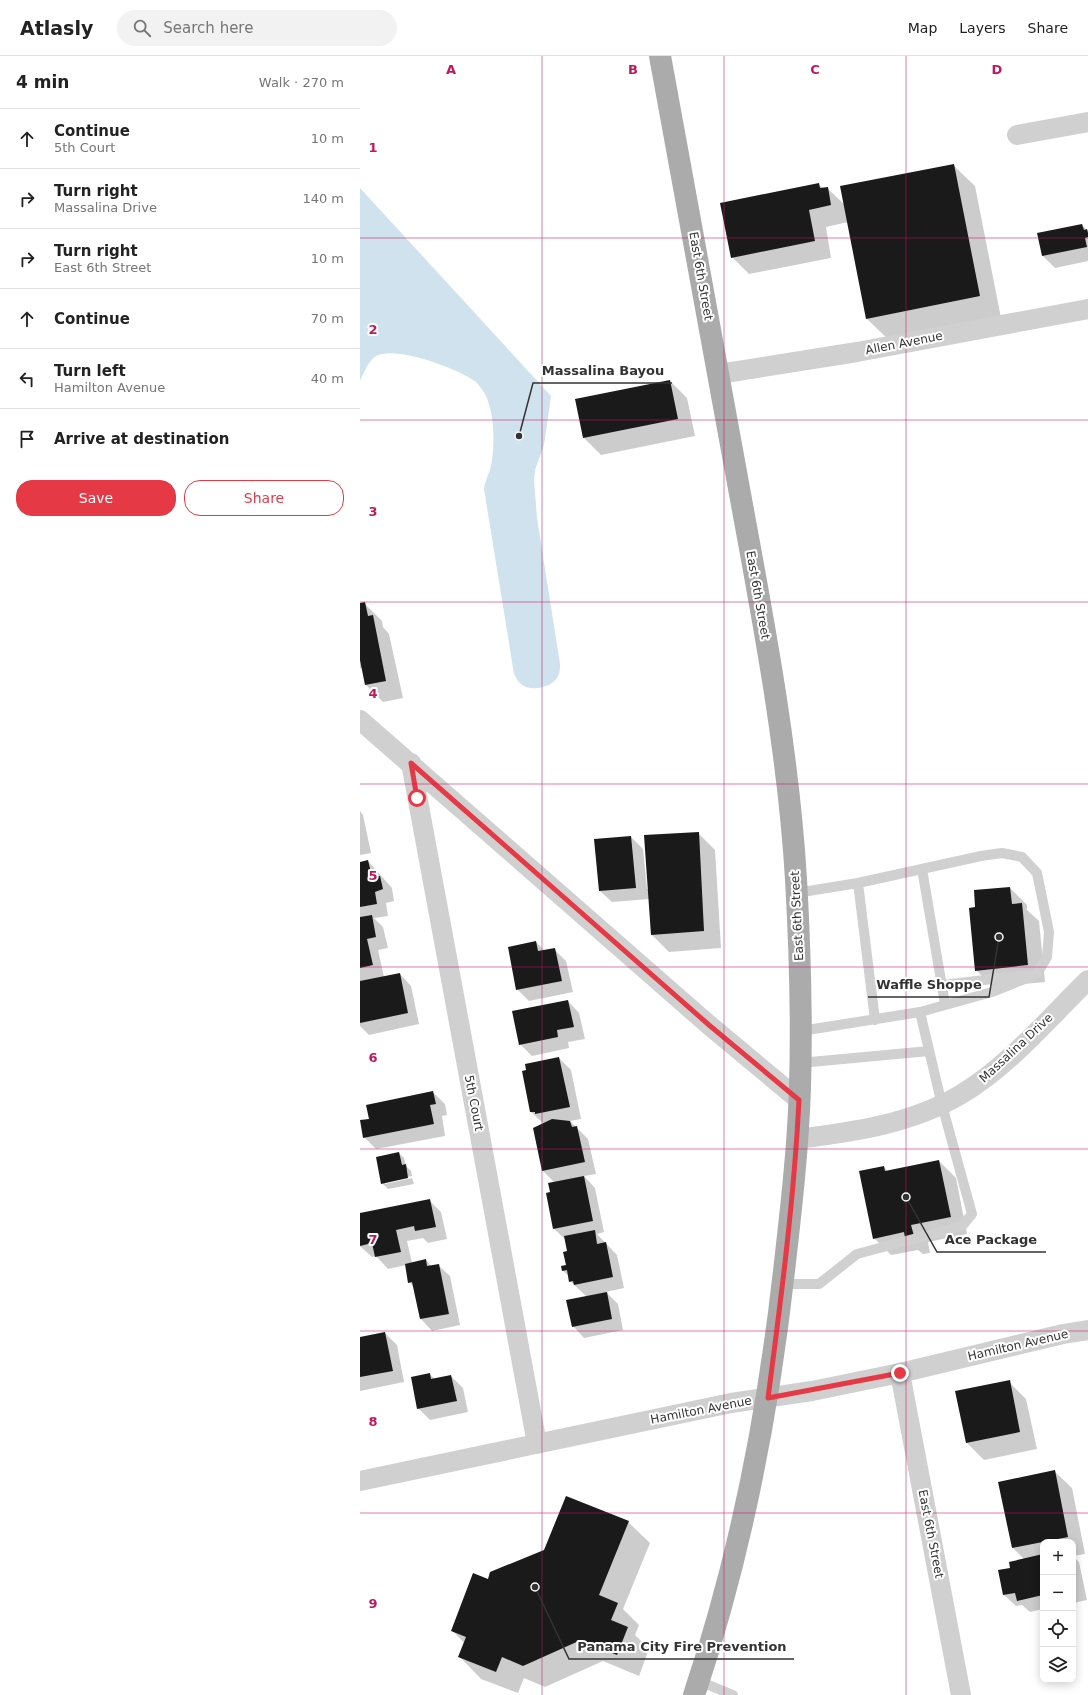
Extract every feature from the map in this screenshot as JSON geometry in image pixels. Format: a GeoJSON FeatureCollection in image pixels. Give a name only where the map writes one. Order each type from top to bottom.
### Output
{"type":"FeatureCollection","features":[{"type":"Feature","properties":{"kind":"main road","name":"East 6th Street"},"geometry":{"type":"LineString","coordinates":[[660,56],[766,637],[790,814],[796,893],[801,1031],[797,1139],[783,1284],[768,1398],[741,1526],[726,1585],[696,1688]]}},
{"type":"Feature","properties":{"kind":"street"},"geometry":{"type":"LineString","coordinates":[[1017,134],[1088,122]]}},
{"type":"Feature","properties":{"kind":"street","name":"Allen Avenue"},"geometry":{"type":"LineString","coordinates":[[719,374],[857,352],[1088,309]]}},
{"type":"Feature","properties":{"kind":"street"},"geometry":{"type":"LineString","coordinates":[[360,720],[709,1025],[799,1100]]}},
{"type":"Feature","properties":{"kind":"street","name":"5th Court"},"geometry":{"type":"LineString","coordinates":[[411,763],[537,1444]]}},
{"type":"Feature","properties":{"kind":"street","name":"Massalina Drive"},"geometry":{"type":"LineString","coordinates":[[797,1139],[893,1122],[924,1113],[961,1095],[1002,1064],[1088,980]]}},
{"type":"Feature","properties":{"kind":"street","name":"Hamilton Avenue"},"geometry":{"type":"LineString","coordinates":[[360,1481],[731,1404],[900,1373],[1063,1334],[1088,1330]]}},
{"type":"Feature","properties":{"kind":"street","name":"East 6th Street"},"geometry":{"type":"LineString","coordinates":[[900,1373],[961,1695]]}},
{"type":"Feature","properties":{"kind":"lane"},"geometry":{"type":"LineString","coordinates":[[796,893],[858,883],[1002,853],[1022,857],[1037,873],[1049,932],[1047,957],[1038,974],[992,992],[920,1012],[801,1031]]}},
{"type":"Feature","properties":{"kind":"lane"},"geometry":{"type":"LineString","coordinates":[[922,869],[946,1004]]}},
{"type":"Feature","properties":{"kind":"lane"},"geometry":{"type":"LineString","coordinates":[[858,883],[874,1020]]}},
{"type":"Feature","properties":{"kind":"lane"},"geometry":{"type":"LineString","coordinates":[[942,985],[1038,974]]}},
{"type":"Feature","properties":{"kind":"lane"},"geometry":{"type":"LineString","coordinates":[[783,1284],[819,1284],[857,1254],[962,1226],[972,1214],[942,1105],[920,1012]]}},
{"type":"Feature","properties":{"kind":"lane"},"geometry":{"type":"LineString","coordinates":[[800,1063],[929,1051]]}},
{"type":"Feature","properties":{"kind":"lane"},"geometry":{"type":"LineString","coordinates":[[696,1688],[733,1695]]}},
{"type":"Feature","properties":{"kind":"water"},"geometry":{"type":"Polygon","coordinates":[[[360,188],[551,396],[544,445],[535,470],[534,480],[537,518],[560,664],[557,679],[548,685],[536,688],[525,687],[519,682],[514,674],[484,489],[491,466],[493,449],[491,411],[485,394],[476,382],[456,371],[427,360],[397,354],[385,353],[373,358],[368,364],[360,381],[360,188]]]}},
{"type":"Feature","properties":{"kind":"building"},"geometry":{"type":"Polygon","coordinates":[[[954,164],[980,296],[866,319],[840,186],[954,164]]]}},
{"type":"Feature","properties":{"kind":"building"},"geometry":{"type":"Polygon","coordinates":[[[819,183],[820,188],[828,187],[831,205],[809,210],[815,241],[731,258],[720,203],[819,183]]]}},
{"type":"Feature","properties":{"kind":"building"},"geometry":{"type":"Polygon","coordinates":[[[1082,224],[1084,230],[1087,229],[1088,233],[1088,237],[1085,238],[1087,247],[1042,256],[1037,233],[1082,224]]]}},
{"type":"Feature","properties":{"kind":"building"},"geometry":{"type":"Polygon","coordinates":[[[670,380],[678,419],[583,438],[575,399],[670,380]]]}},
{"type":"Feature","properties":{"kind":"building"},"geometry":{"type":"Polygon","coordinates":[[[365,602],[368,616],[373,615],[386,681],[365,685],[360,660],[360,603],[365,602]]]}},
{"type":"Feature","properties":{"kind":"building"},"geometry":{"type":"Polygon","coordinates":[[[699,832],[704,931],[651,935],[644,835],[699,832]]]}},
{"type":"Feature","properties":{"kind":"building"},"geometry":{"type":"Polygon","coordinates":[[[631,836],[636,888],[599,891],[594,839],[631,836]]]}},
{"type":"Feature","properties":{"kind":"building"},"geometry":{"type":"Polygon","coordinates":[[[368,860],[372,877],[380,876],[383,889],[375,892],[377,904],[360,907],[360,862],[368,860]]]}},
{"type":"Feature","properties":{"kind":"building"},"geometry":{"type":"Polygon","coordinates":[[[1010,887],[1012,904],[1022,903],[1028,965],[975,971],[969,908],[975,907],[974,890],[1010,887]]]}},
{"type":"Feature","properties":{"kind":"building"},"geometry":{"type":"Polygon","coordinates":[[[372,915],[376,937],[367,939],[373,965],[360,968],[360,917],[372,915]]]}},
{"type":"Feature","properties":{"kind":"building"},"geometry":{"type":"Polygon","coordinates":[[[536,941],[538,951],[555,948],[562,981],[516,990],[508,947],[536,941]]]}},
{"type":"Feature","properties":{"kind":"building"},"geometry":{"type":"Polygon","coordinates":[[[400,973],[408,1013],[360,1023],[360,981],[400,973]]]}},
{"type":"Feature","properties":{"kind":"building"},"geometry":{"type":"Polygon","coordinates":[[[568,1000],[574,1027],[557,1030],[558,1037],[519,1045],[512,1011],[568,1000]]]}},
{"type":"Feature","properties":{"kind":"building"},"geometry":{"type":"Polygon","coordinates":[[[559,1057],[570,1107],[535,1114],[535,1112],[530,1112],[522,1071],[526,1070],[525,1064],[559,1057]]]}},
{"type":"Feature","properties":{"kind":"building"},"geometry":{"type":"Polygon","coordinates":[[[433,1091],[436,1104],[430,1105],[434,1124],[363,1138],[360,1120],[369,1119],[366,1105],[433,1091]]]}},
{"type":"Feature","properties":{"kind":"building"},"geometry":{"type":"Polygon","coordinates":[[[552,1119],[570,1121],[572,1127],[577,1126],[585,1162],[542,1171],[533,1128],[552,1119]]]}},
{"type":"Feature","properties":{"kind":"building"},"geometry":{"type":"Polygon","coordinates":[[[399,1152],[402,1165],[406,1164],[408,1178],[381,1184],[376,1157],[399,1152]]]}},
{"type":"Feature","properties":{"kind":"building"},"geometry":{"type":"Polygon","coordinates":[[[939,1160],[951,1217],[911,1225],[914,1236],[905,1238],[904,1232],[873,1239],[859,1171],[884,1166],[885,1171],[939,1160]]]}},
{"type":"Feature","properties":{"kind":"building"},"geometry":{"type":"Polygon","coordinates":[[[584,1176],[593,1221],[553,1229],[546,1193],[550,1192],[548,1183],[584,1176]]]}},
{"type":"Feature","properties":{"kind":"building"},"geometry":{"type":"Polygon","coordinates":[[[430,1199],[436,1227],[415,1231],[414,1226],[396,1230],[401,1252],[375,1257],[372,1243],[360,1246],[360,1213],[430,1199]]]}},
{"type":"Feature","properties":{"kind":"building"},"geometry":{"type":"Polygon","coordinates":[[[595,1230],[597,1244],[606,1242],[613,1277],[574,1285],[573,1281],[569,1282],[567,1270],[562,1271],[561,1266],[566,1265],[563,1252],[567,1251],[564,1236],[595,1230]]]}},
{"type":"Feature","properties":{"kind":"building"},"geometry":{"type":"Polygon","coordinates":[[[426,1259],[427,1266],[439,1264],[449,1314],[420,1319],[412,1282],[408,1283],[405,1264],[426,1259]]]}},
{"type":"Feature","properties":{"kind":"building"},"geometry":{"type":"Polygon","coordinates":[[[607,1292],[612,1319],[572,1327],[566,1300],[607,1292]]]}},
{"type":"Feature","properties":{"kind":"building"},"geometry":{"type":"Polygon","coordinates":[[[385,1332],[393,1371],[360,1377],[360,1337],[385,1332]]]}},
{"type":"Feature","properties":{"kind":"building"},"geometry":{"type":"Polygon","coordinates":[[[430,1373],[431,1379],[451,1375],[457,1401],[417,1409],[411,1377],[430,1373]]]}},
{"type":"Feature","properties":{"kind":"building"},"geometry":{"type":"Polygon","coordinates":[[[1010,1380],[1020,1432],[966,1443],[955,1391],[1010,1380]]]}},
{"type":"Feature","properties":{"kind":"building"},"geometry":{"type":"Polygon","coordinates":[[[1055,1470],[1068,1537],[1058,1539],[1040,1539],[1040,1542],[1012,1548],[998,1482],[1055,1470]]]}},
{"type":"Feature","properties":{"kind":"building"},"geometry":{"type":"Polygon","coordinates":[[[566,1496],[629,1521],[599,1595],[618,1603],[611,1620],[628,1627],[617,1655],[581,1640],[523,1666],[502,1657],[496,1672],[458,1657],[466,1637],[451,1631],[473,1573],[488,1579],[490,1572],[544,1550],[566,1496]]]}},
{"type":"Feature","properties":{"kind":"building"},"geometry":{"type":"Polygon","coordinates":[[[1040,1555],[1040,1596],[1017,1601],[1015,1593],[1003,1595],[998,1570],[1010,1568],[1009,1562],[1040,1555]]]}},
{"type":"Feature","properties":{"kind":"place","name":"Massalina Bayou"},"geometry":{"type":"Point","coordinates":[519,436]}},
{"type":"Feature","properties":{"kind":"place","name":"Waffle Shoppe"},"geometry":{"type":"Point","coordinates":[999,937]}},
{"type":"Feature","properties":{"kind":"place","name":"Ace Package"},"geometry":{"type":"Point","coordinates":[906,1197]}},
{"type":"Feature","properties":{"kind":"place","name":"Panama City Fire Prevention"},"geometry":{"type":"Point","coordinates":[535,1587]}},
{"type":"Feature","properties":{"kind":"route"},"geometry":{"type":"LineString","coordinates":[[417,798],[411,763],[709,1025],[799,1100],[796,1157],[788,1239],[768,1398],[812,1391],[900,1373]]}}]}
